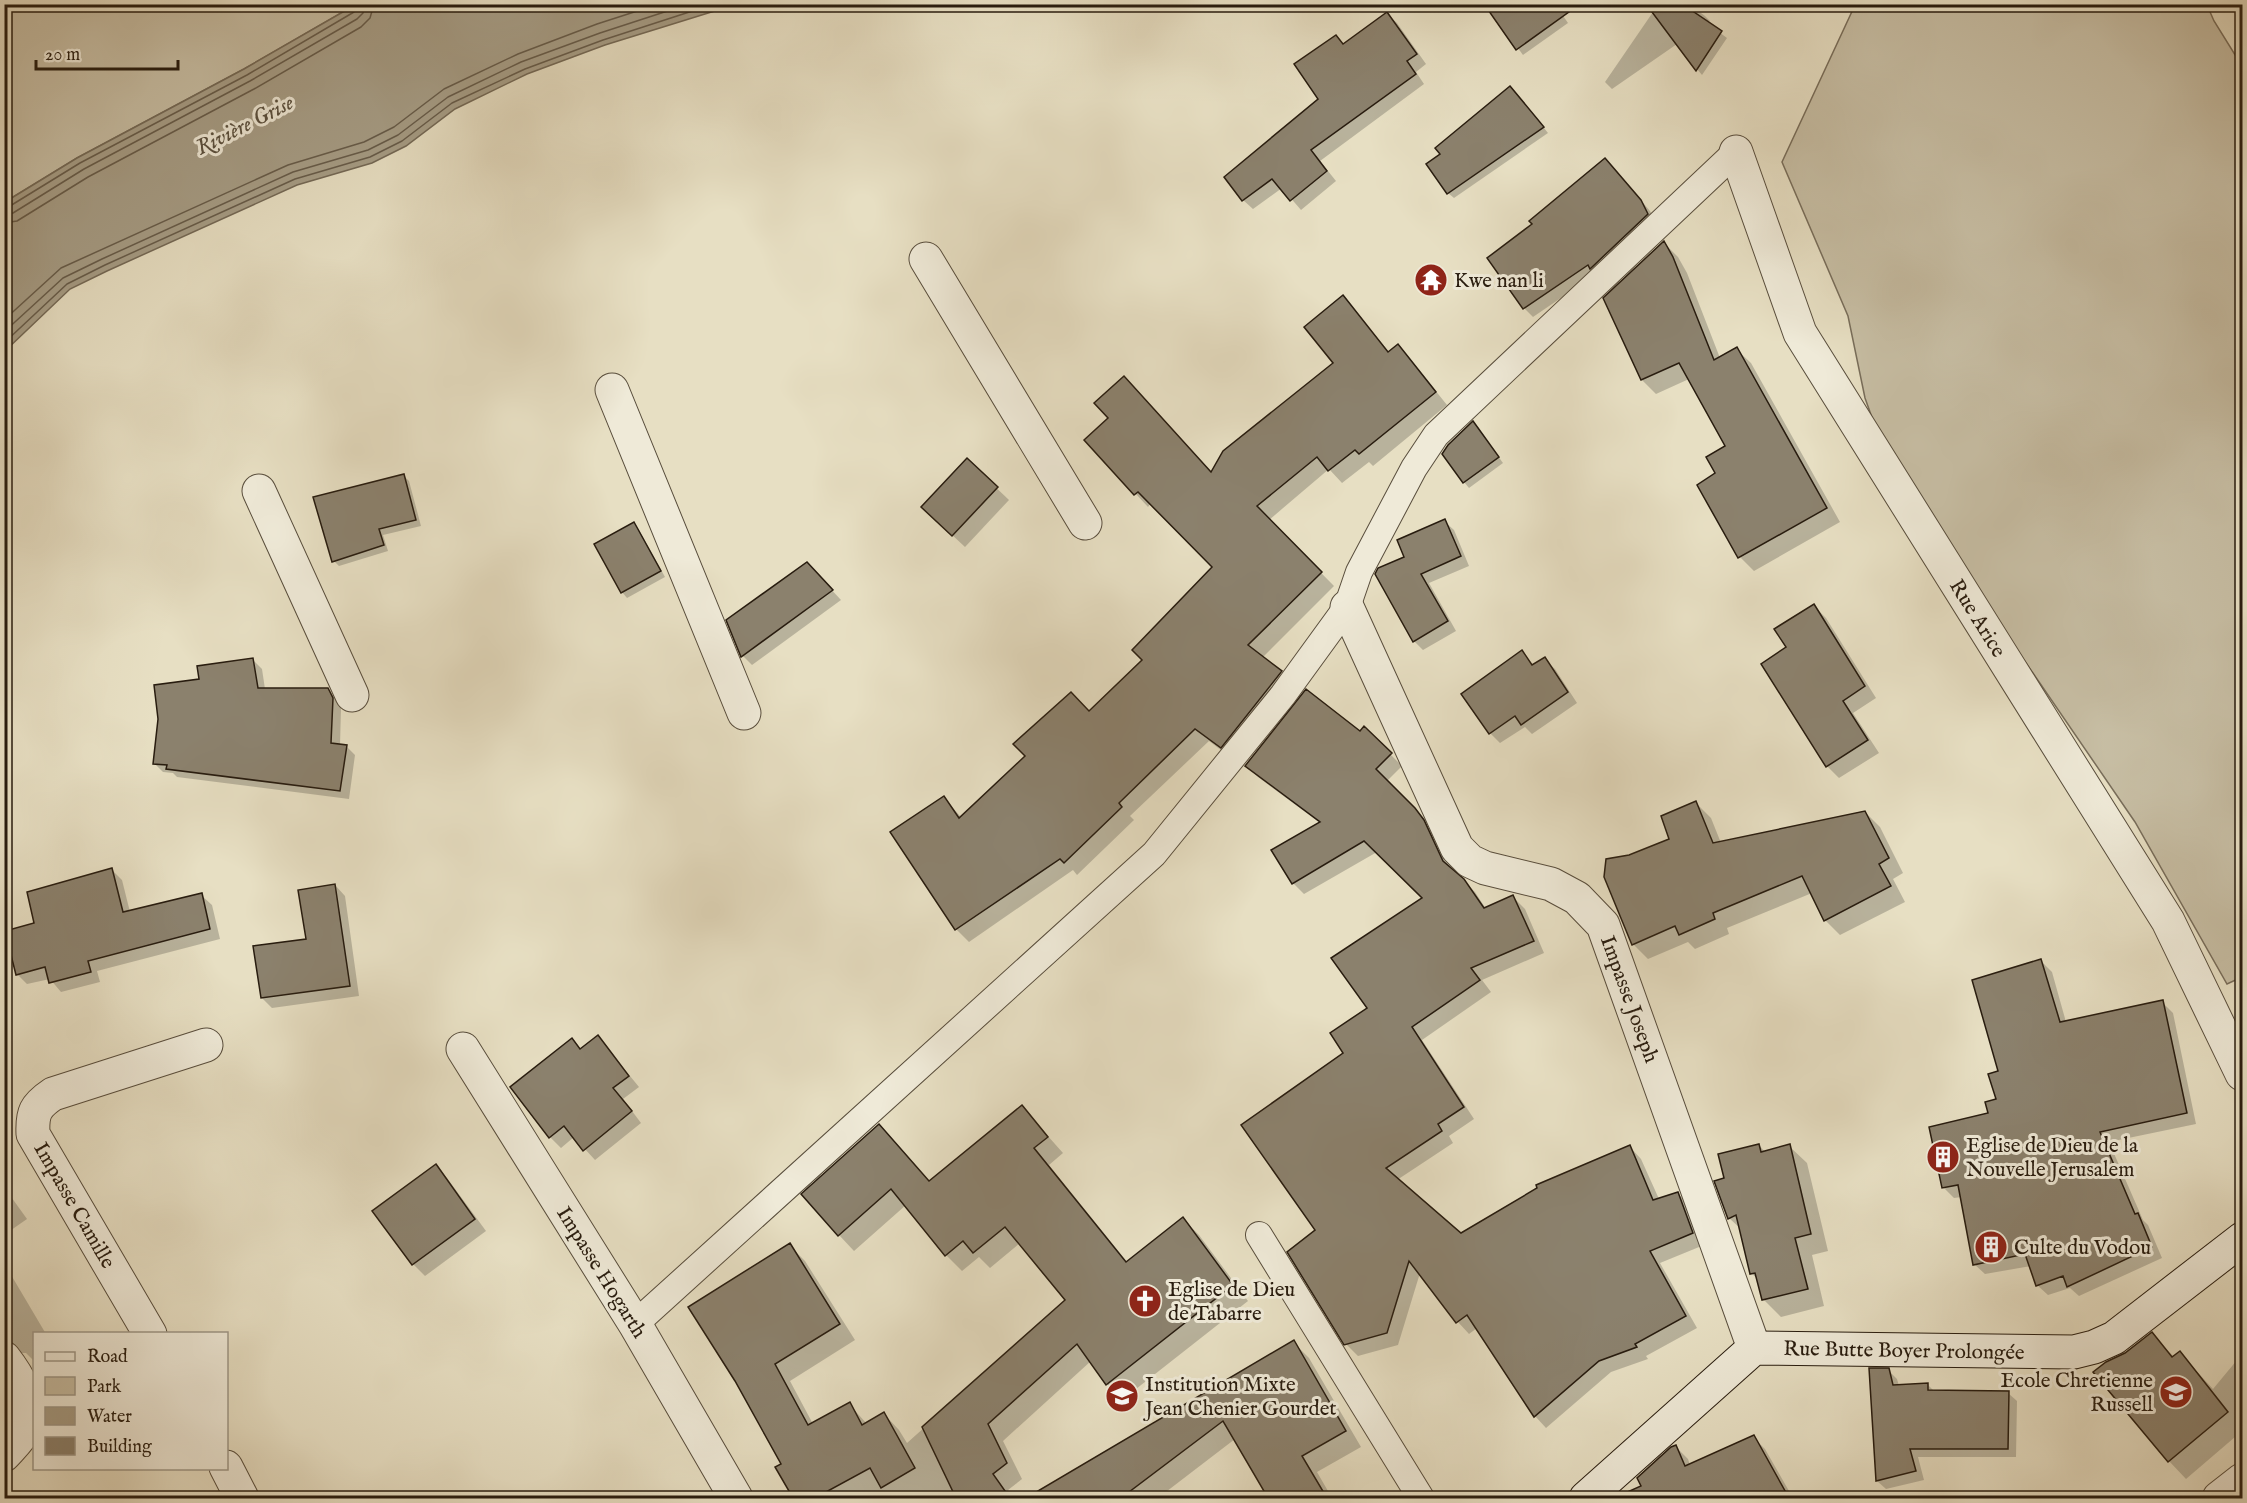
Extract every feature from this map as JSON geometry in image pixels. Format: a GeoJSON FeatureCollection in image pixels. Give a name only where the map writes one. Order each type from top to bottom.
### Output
{"type":"FeatureCollection","features":[{"type":"Feature","properties":{"kind":"street","name":"Rue Arice"},"geometry":{"type":"LineString","coordinates":[[1736,152],[1800,333],[2168,921],[2242,1074]]}},
{"type":"Feature","properties":{"kind":"street"},"geometry":{"type":"LineString","coordinates":[[926,259],[1085,523]]}},
{"type":"Feature","properties":{"kind":"street"},"geometry":{"type":"LineString","coordinates":[[612,390],[744,713]]}},
{"type":"Feature","properties":{"kind":"street"},"geometry":{"type":"LineString","coordinates":[[260,490],[352,695]]}},
{"type":"Feature","properties":{"kind":"street","name":"Impasse Joseph"},"geometry":{"type":"LineString","coordinates":[[1347,607],[1457,848],[1470,861],[1485,868],[1551,884],[1577,898],[1603,925],[1754,1348]]}},
{"type":"Feature","properties":{"kind":"street","name":"Impasse Camille"},"geometry":{"type":"LineString","coordinates":[[149,1332],[33,1134],[32,1118],[40,1103],[53,1094],[206,1045]]}},
{"type":"Feature","properties":{"kind":"street","name":"Impasse Hogarth"},"geometry":{"type":"LineString","coordinates":[[463,1049],[635,1324],[736,1498]]}},
{"type":"Feature","properties":{"kind":"street","name":"Rue Butte Boyer Prolongée"},"geometry":{"type":"LineString","coordinates":[[1586,1498],[1754,1348],[2074,1352],[2094,1347],[2114,1338],[2242,1239]]}},
{"type":"Feature","properties":{"kind":"street"},"geometry":{"type":"LineString","coordinates":[[4,1358],[19,1378],[28,1407],[26,1428],[4,1455]]}},
{"type":"Feature","properties":{"kind":"street"},"geometry":{"type":"LineString","coordinates":[[228,1470],[242,1498]]}},
{"type":"Feature","properties":{"kind":"street"},"geometry":{"type":"LineString","coordinates":[[2219,1498],[2242,1480]]}},
{"type":"Feature","properties":{"kind":"lane"},"geometry":{"type":"LineString","coordinates":[[635,1324],[1154,854],[1283,695],[1347,607],[1359,572],[1414,468],[1437,435],[1736,152]]}},
{"type":"Feature","properties":{"kind":"lane"},"geometry":{"type":"LineString","coordinates":[[1259,1236],[1421,1498]]}},
{"type":"Feature","properties":{"kind":"green space"},"geometry":{"type":"Polygon","coordinates":[[[4,5],[355,5],[244,69],[77,158],[5,202],[4,5]]]}},
{"type":"Feature","properties":{"kind":"green space"},"geometry":{"type":"Polygon","coordinates":[[[1855,5],[2207,5],[2214,21],[2242,66],[2242,977],[2227,984],[2135,822],[1946,546],[1894,479],[1865,398],[1848,316],[1782,162],[1855,5]]]}},
{"type":"Feature","properties":{"kind":"water","name":"Rivière Grise"},"geometry":{"type":"Polygon","coordinates":[[[355,5],[734,5],[605,45],[527,74],[455,109],[406,146],[372,163],[297,185],[107,271],[70,289],[5,351],[5,202],[77,158],[244,69],[355,5]]]}},
{"type":"Feature","properties":{"kind":"building"},"geometry":{"type":"Polygon","coordinates":[[[1484,4],[1580,4],[1516,50],[1484,4]]]}},
{"type":"Feature","properties":{"kind":"building"},"geometry":{"type":"Polygon","coordinates":[[[1646,4],[1682,4],[1722,31],[1696,71],[1646,4]]]}},
{"type":"Feature","properties":{"kind":"building"},"geometry":{"type":"Polygon","coordinates":[[[1387,12],[1417,54],[1407,61],[1416,74],[1311,150],[1327,171],[1290,201],[1272,179],[1242,201],[1224,177],[1318,99],[1294,64],[1336,35],[1343,44],[1387,12]]]}},
{"type":"Feature","properties":{"kind":"building"},"geometry":{"type":"Polygon","coordinates":[[[1510,86],[1544,127],[1447,194],[1426,164],[1440,154],[1435,148],[1510,86]]]}},
{"type":"Feature","properties":{"kind":"building"},"geometry":{"type":"Polygon","coordinates":[[[1605,158],[1641,200],[1648,214],[1590,269],[1588,265],[1523,309],[1487,258],[1532,224],[1529,221],[1605,158]]]}},
{"type":"Feature","properties":{"kind":"building"},"geometry":{"type":"Polygon","coordinates":[[[1664,241],[1673,257],[1714,360],[1737,347],[1827,508],[1738,558],[1697,485],[1715,473],[1706,457],[1725,446],[1679,363],[1641,380],[1603,298],[1664,241]]]}},
{"type":"Feature","properties":{"kind":"building"},"geometry":{"type":"Polygon","coordinates":[[[1343,295],[1388,352],[1398,344],[1436,392],[1359,454],[1355,450],[1328,471],[1317,457],[1257,506],[1322,572],[1248,645],[1282,671],[1221,748],[1195,729],[1119,803],[1122,807],[1064,863],[1060,859],[955,930],[890,832],[944,796],[959,818],[1025,756],[1013,744],[1071,692],[1089,711],[1142,660],[1132,650],[1212,567],[1138,492],[1134,495],[1084,440],[1108,418],[1094,403],[1124,376],[1211,472],[1223,451],[1333,363],[1304,327],[1343,295]]]}},
{"type":"Feature","properties":{"kind":"building"},"geometry":{"type":"Polygon","coordinates":[[[1473,421],[1499,457],[1463,483],[1442,454],[1473,421]]]}},
{"type":"Feature","properties":{"kind":"building"},"geometry":{"type":"Polygon","coordinates":[[[967,458],[998,487],[952,536],[921,507],[967,458]]]}},
{"type":"Feature","properties":{"kind":"building"},"geometry":{"type":"Polygon","coordinates":[[[404,474],[416,520],[379,529],[384,545],[332,562],[313,497],[404,474]]]}},
{"type":"Feature","properties":{"kind":"building"},"geometry":{"type":"Polygon","coordinates":[[[1445,519],[1461,556],[1421,574],[1448,621],[1413,642],[1375,574],[1378,568],[1404,557],[1397,540],[1445,519]]]}},
{"type":"Feature","properties":{"kind":"building"},"geometry":{"type":"Polygon","coordinates":[[[634,522],[661,571],[621,593],[594,544],[634,522]]]}},
{"type":"Feature","properties":{"kind":"building"},"geometry":{"type":"Polygon","coordinates":[[[807,562],[833,590],[741,657],[726,620],[807,562]]]}},
{"type":"Feature","properties":{"kind":"building"},"geometry":{"type":"Polygon","coordinates":[[[1814,604],[1865,686],[1843,701],[1868,740],[1826,767],[1761,664],[1786,647],[1774,629],[1814,604]]]}},
{"type":"Feature","properties":{"kind":"building"},"geometry":{"type":"Polygon","coordinates":[[[1522,650],[1532,665],[1545,657],[1568,692],[1521,725],[1515,716],[1489,734],[1461,694],[1522,650]]]}},
{"type":"Feature","properties":{"kind":"building"},"geometry":{"type":"Polygon","coordinates":[[[253,658],[258,688],[328,688],[333,698],[331,743],[347,745],[340,791],[166,769],[167,765],[153,764],[158,719],[154,685],[199,679],[197,666],[253,658]]]}},
{"type":"Feature","properties":{"kind":"building"},"geometry":{"type":"Polygon","coordinates":[[[1306,689],[1360,731],[1364,726],[1392,753],[1376,769],[1424,820],[1443,861],[1464,879],[1484,908],[1513,895],[1534,941],[1471,968],[1480,980],[1412,1027],[1464,1107],[1438,1124],[1442,1131],[1386,1168],[1461,1233],[1537,1188],[1536,1185],[1630,1145],[1653,1200],[1678,1192],[1693,1233],[1650,1251],[1686,1316],[1635,1344],[1637,1347],[1599,1361],[1534,1417],[1467,1315],[1456,1323],[1409,1261],[1387,1333],[1344,1345],[1287,1252],[1315,1230],[1241,1125],[1343,1053],[1330,1033],[1367,1008],[1331,958],[1422,898],[1364,841],[1292,884],[1271,850],[1320,822],[1245,766],[1306,689]]]}},
{"type":"Feature","properties":{"kind":"building"},"geometry":{"type":"Polygon","coordinates":[[[1696,801],[1713,843],[1865,811],[1889,858],[1879,864],[1891,886],[1824,921],[1802,876],[1713,913],[1715,919],[1679,935],[1675,926],[1632,945],[1604,877],[1606,859],[1629,855],[1669,839],[1661,816],[1696,801]]]}},
{"type":"Feature","properties":{"kind":"building"},"geometry":{"type":"Polygon","coordinates":[[[112,868],[123,912],[202,893],[210,929],[88,961],[91,972],[49,983],[45,967],[16,975],[5,931],[34,923],[27,892],[112,868]]]}},
{"type":"Feature","properties":{"kind":"building"},"geometry":{"type":"Polygon","coordinates":[[[335,884],[350,986],[261,998],[253,946],[306,939],[298,890],[335,884]]]}},
{"type":"Feature","properties":{"kind":"building"},"geometry":{"type":"Polygon","coordinates":[[[2041,959],[2060,1022],[2163,1000],[2187,1113],[2100,1132],[2135,1214],[2138,1213],[2152,1247],[2067,1287],[2063,1276],[2036,1286],[2025,1254],[1973,1265],[1958,1185],[1942,1188],[1929,1127],[1988,1113],[1985,1102],[1996,1099],[1988,1074],[1998,1071],[1972,980],[2041,959]]]}},
{"type":"Feature","properties":{"kind":"building"},"geometry":{"type":"Polygon","coordinates":[[[598,1035],[629,1076],[613,1088],[632,1111],[583,1151],[564,1126],[549,1138],[510,1087],[572,1038],[580,1049],[598,1035]]]}},
{"type":"Feature","properties":{"kind":"building"},"geometry":{"type":"Polygon","coordinates":[[[1022,1105],[1048,1137],[1034,1148],[1126,1262],[1183,1217],[1233,1285],[1106,1385],[1077,1344],[988,1424],[1007,1463],[993,1474],[1010,1498],[956,1498],[922,1427],[1065,1300],[1005,1227],[973,1253],[963,1241],[945,1256],[891,1189],[838,1236],[801,1194],[879,1124],[929,1181],[1022,1105]]]}},
{"type":"Feature","properties":{"kind":"building"},"geometry":{"type":"Polygon","coordinates":[[[1759,1144],[1761,1152],[1790,1144],[1811,1234],[1795,1238],[1808,1289],[1762,1300],[1755,1273],[1750,1274],[1736,1215],[1728,1219],[1714,1181],[1724,1178],[1718,1154],[1759,1144]]]}},
{"type":"Feature","properties":{"kind":"building"},"geometry":{"type":"Polygon","coordinates":[[[436,1164],[475,1219],[412,1265],[372,1211],[436,1164]]]}},
{"type":"Feature","properties":{"kind":"building"},"geometry":{"type":"Polygon","coordinates":[[[790,1243],[840,1324],[775,1364],[808,1425],[850,1402],[862,1425],[884,1412],[915,1468],[881,1488],[870,1468],[815,1498],[793,1498],[775,1467],[781,1464],[735,1381],[688,1307],[790,1243]]]}},
{"type":"Feature","properties":{"kind":"building","name":"Ecole Chretienne Russell"},"geometry":{"type":"Polygon","coordinates":[[[2152,1332],[2172,1357],[2180,1351],[2228,1412],[2168,1462],[2093,1372],[2106,1362],[2125,1353],[2152,1332]]]}},
{"type":"Feature","properties":{"kind":"building"},"geometry":{"type":"Polygon","coordinates":[[[1294,1340],[1346,1431],[1302,1456],[1327,1498],[1268,1498],[1223,1421],[1121,1498],[1026,1498],[1294,1340]]]}},
{"type":"Feature","properties":{"kind":"building"},"geometry":{"type":"Polygon","coordinates":[[[1869,1368],[1889,1368],[1893,1385],[1928,1383],[1928,1390],[2009,1391],[2008,1449],[1910,1449],[1916,1471],[1876,1481],[1869,1368]]]}},
{"type":"Feature","properties":{"kind":"building"},"geometry":{"type":"Polygon","coordinates":[[[1754,1435],[1789,1498],[1614,1498],[1641,1486],[1637,1478],[1671,1447],[1676,1445],[1685,1466],[1754,1435]]]}},
{"type":"Feature","properties":{"kind":"place","name":"Kwe nan li"},"geometry":{"type":"Point","coordinates":[1431,280]}},
{"type":"Feature","properties":{"kind":"place","name":"Eglise de Dieu de la Nouvelle Jerusalem"},"geometry":{"type":"Point","coordinates":[1943,1157]}},
{"type":"Feature","properties":{"kind":"place","name":"Culte du Vodou"},"geometry":{"type":"Point","coordinates":[1991,1247]}},
{"type":"Feature","properties":{"kind":"place","name":"Eglise de Dieu de Tabarre"},"geometry":{"type":"Point","coordinates":[1145,1301]}},
{"type":"Feature","properties":{"kind":"place","name":"Ecole Chretienne Russell"},"geometry":{"type":"Point","coordinates":[2176,1392]}},
{"type":"Feature","properties":{"kind":"place","name":"Institution Mixte Jean Chenier Gourdet"},"geometry":{"type":"Point","coordinates":[1122,1396]}}]}
